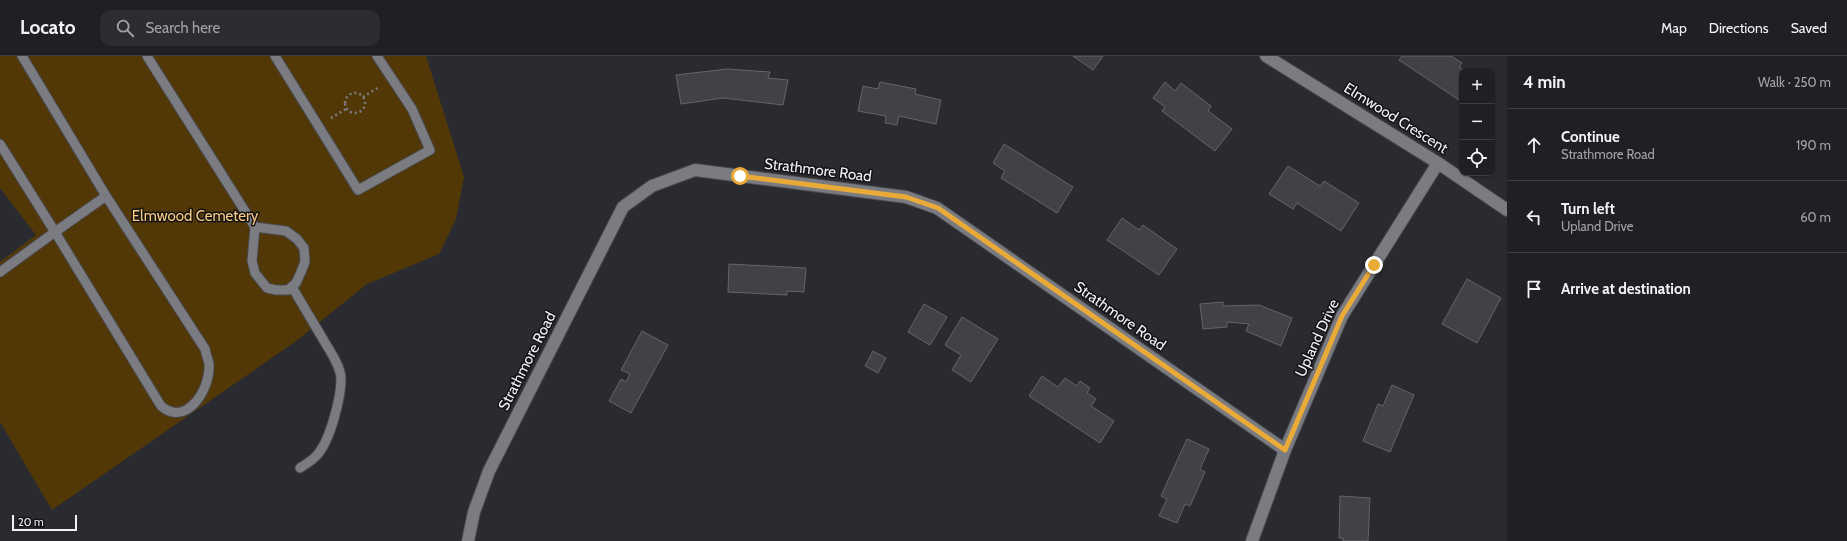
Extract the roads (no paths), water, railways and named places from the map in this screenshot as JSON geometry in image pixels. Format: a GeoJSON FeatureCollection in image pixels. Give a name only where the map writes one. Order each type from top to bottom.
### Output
{"type":"FeatureCollection","features":[{"type":"Feature","properties":{"kind":"street","name":"Elmwood Crescent"},"geometry":{"type":"LineString","coordinates":[[1266,56],[1438,163],[1507,210]]}},
{"type":"Feature","properties":{"kind":"street","name":"Upland Drive"},"geometry":{"type":"LineString","coordinates":[[1252,541],[1285,450],[1342,316],[1438,163]]}},
{"type":"Feature","properties":{"kind":"street","name":"Strathmore Road"},"geometry":{"type":"LineString","coordinates":[[468,541],[474,512],[489,471],[623,207],[652,186],[695,170],[906,197],[938,208],[1285,450]]}},
{"type":"Feature","properties":{"kind":"lane"},"geometry":{"type":"LineString","coordinates":[[0,144],[161,406],[168,412],[174,413],[189,409],[202,393],[207,379],[209,364],[205,349],[106,196],[22,56]]}},
{"type":"Feature","properties":{"kind":"lane"},"geometry":{"type":"LineString","coordinates":[[147,56],[254,227],[252,261],[255,273],[267,288],[288,290],[296,283],[305,262],[304,248],[286,231],[254,227]]}},
{"type":"Feature","properties":{"kind":"lane"},"geometry":{"type":"LineString","coordinates":[[275,56],[358,190],[430,150],[412,109],[377,56]]}},
{"type":"Feature","properties":{"kind":"lane"},"geometry":{"type":"LineString","coordinates":[[0,272],[106,196]]}},
{"type":"Feature","properties":{"kind":"lane"},"geometry":{"type":"LineString","coordinates":[[292,287],[340,368],[341,379],[336,413],[324,443],[318,455],[300,468]]}},
{"type":"Feature","properties":{"kind":"park label","name":"Elmwood Cemetery"},"geometry":{"type":"Point","coordinates":[195,216]}}]}
